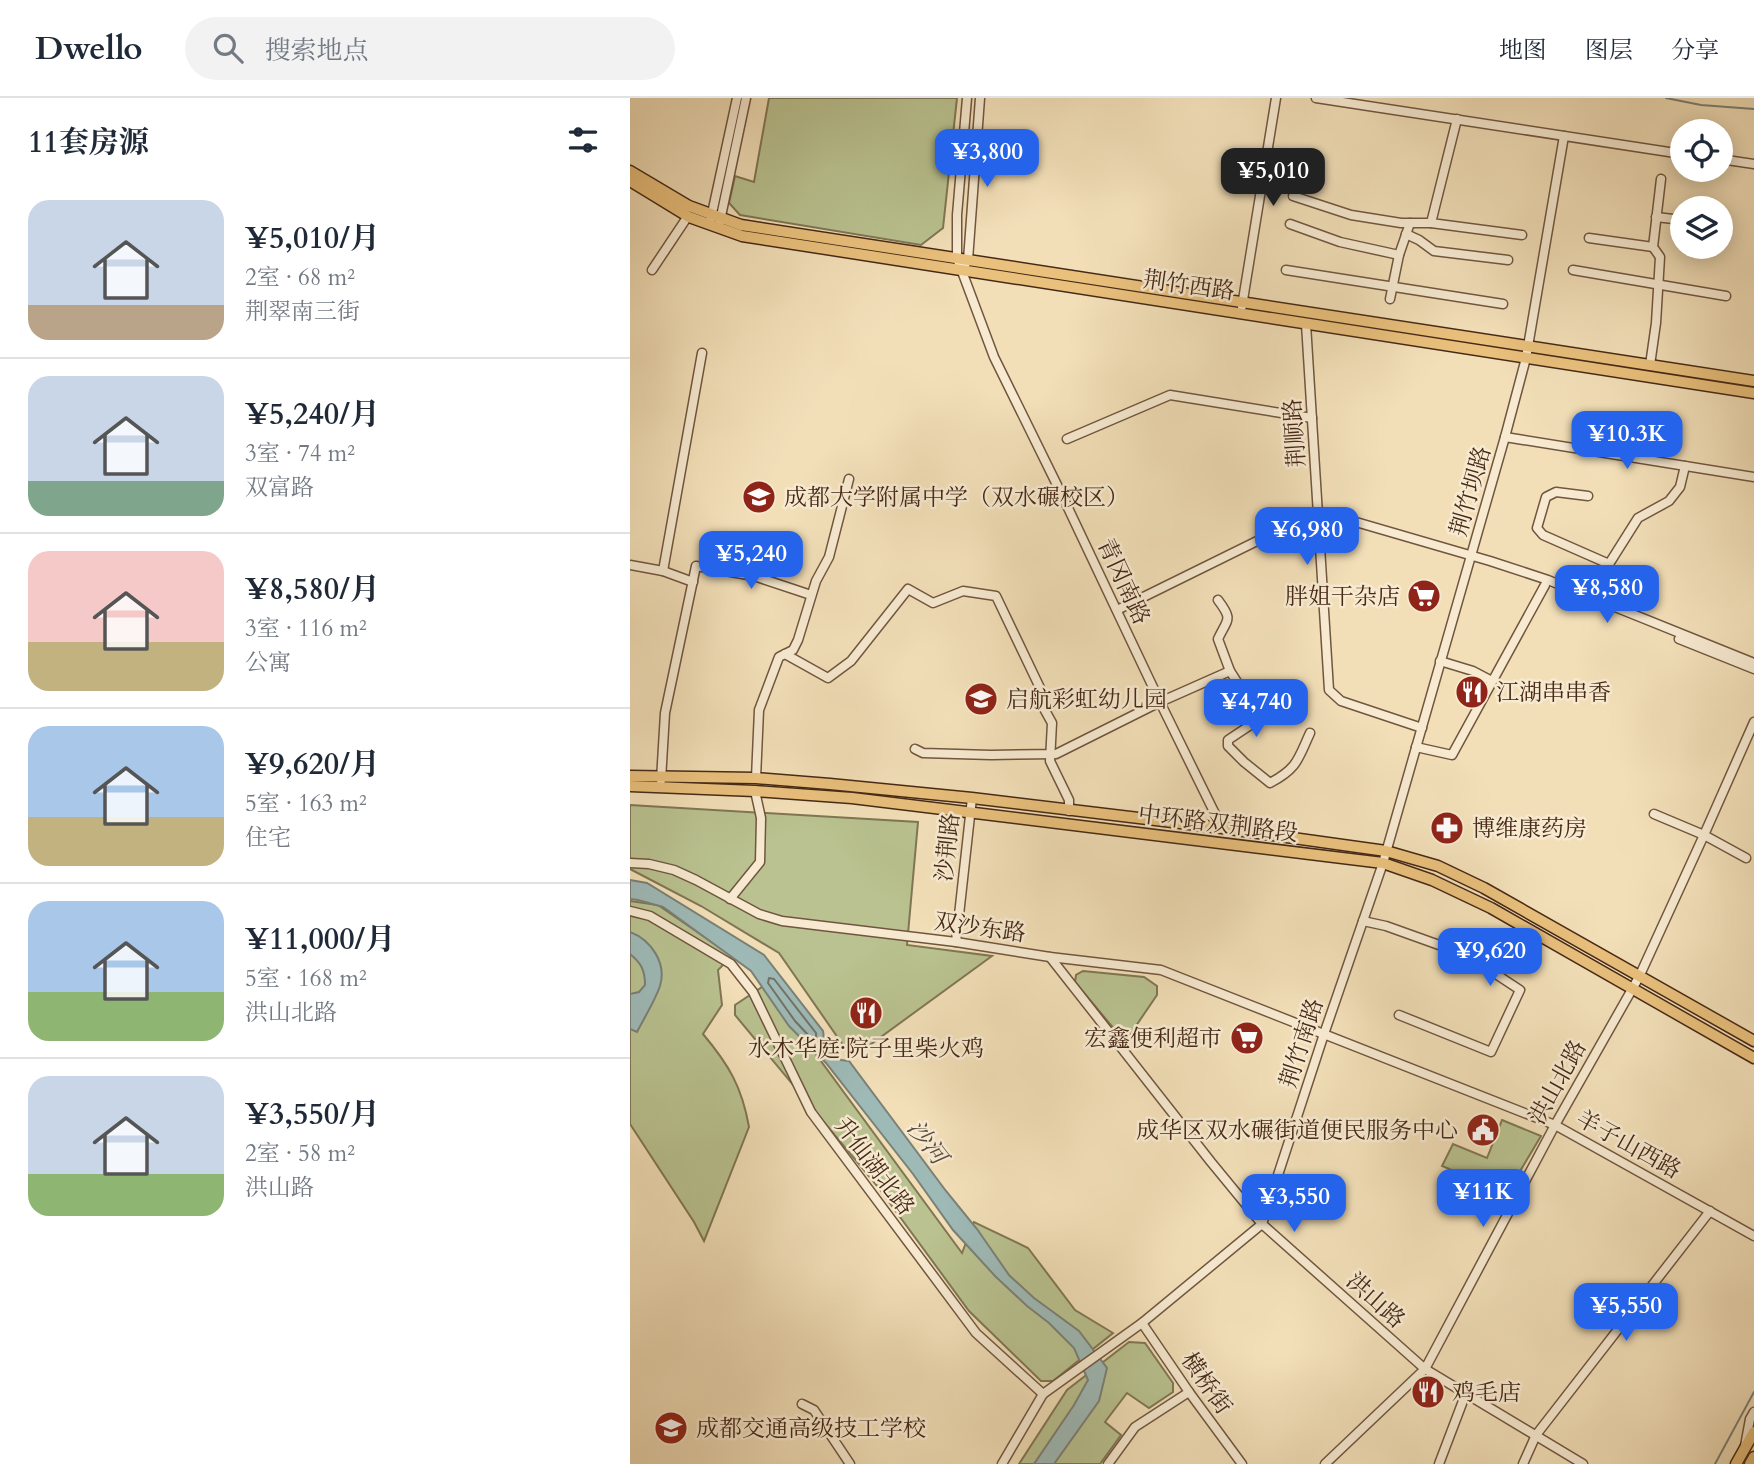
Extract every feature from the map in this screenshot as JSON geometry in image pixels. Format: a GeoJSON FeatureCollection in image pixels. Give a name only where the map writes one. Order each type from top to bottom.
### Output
{"type":"FeatureCollection","features":[{"type":"Feature","properties":{"kind":"main road","name":"荆竹西路"},"geometry":{"type":"LineString","coordinates":[[630,171],[742,236],[962,271],[1528,346],[1754,381]]}},
{"type":"Feature","properties":{"kind":"main road","name":"荆竹西路"},"geometry":{"type":"LineString","coordinates":[[630,181],[688,216],[957,258],[1242,307],[1306,324],[1754,393]]}},
{"type":"Feature","properties":{"kind":"main road","name":"中环路双荆路段"},"geometry":{"type":"LineString","coordinates":[[630,776],[755,791],[852,798],[1383,863],[1432,880],[1491,908],[1754,1058]]}},
{"type":"Feature","properties":{"kind":"main road","name":"中环路双荆路段"},"geometry":{"type":"LineString","coordinates":[[630,786],[661,781],[756,778],[830,784],[1222,828],[1386,851],[1438,866],[1484,888],[1754,1041]]}},
{"type":"Feature","properties":{"kind":"main road"},"geometry":{"type":"LineString","coordinates":[[1736,1464],[1754,1432]]}},
{"type":"Feature","properties":{"kind":"street"},"geometry":{"type":"LineString","coordinates":[[715,221],[737,98]]}},
{"type":"Feature","properties":{"kind":"street"},"geometry":{"type":"LineString","coordinates":[[715,221],[746,98]]}},
{"type":"Feature","properties":{"kind":"street"},"geometry":{"type":"LineString","coordinates":[[957,258],[957,215],[967,98]]}},
{"type":"Feature","properties":{"kind":"street"},"geometry":{"type":"LineString","coordinates":[[962,271],[968,260],[979,98]]}},
{"type":"Feature","properties":{"kind":"street"},"geometry":{"type":"LineString","coordinates":[[1242,307],[1276,98]]}},
{"type":"Feature","properties":{"kind":"street"},"geometry":{"type":"LineString","coordinates":[[1316,98],[1670,151]]}},
{"type":"Feature","properties":{"kind":"street"},"geometry":{"type":"LineString","coordinates":[[1431,223],[1457,119]]}},
{"type":"Feature","properties":{"kind":"street","name":"荆竹坝路"},"geometry":{"type":"LineString","coordinates":[[1386,851],[1505,437],[1528,346],[1564,136]]}},
{"type":"Feature","properties":{"kind":"street"},"geometry":{"type":"LineString","coordinates":[[1733,161],[1754,164]]}},
{"type":"Feature","properties":{"kind":"street"},"geometry":{"type":"LineString","coordinates":[[1650,366],[1660,257],[1653,247],[1661,179]]}},
{"type":"Feature","properties":{"kind":"street"},"geometry":{"type":"LineString","coordinates":[[1293,196],[1351,215],[1522,235]]}},
{"type":"Feature","properties":{"kind":"street"},"geometry":{"type":"LineString","coordinates":[[652,270],[688,216]]}},
{"type":"Feature","properties":{"kind":"street"},"geometry":{"type":"LineString","coordinates":[[1656,217],[1670,219]]}},
{"type":"Feature","properties":{"kind":"street"},"geometry":{"type":"LineString","coordinates":[[1390,299],[1399,256],[1410,223]]}},
{"type":"Feature","properties":{"kind":"street"},"geometry":{"type":"LineString","coordinates":[[1290,224],[1340,242],[1399,256]]}},
{"type":"Feature","properties":{"kind":"street"},"geometry":{"type":"LineString","coordinates":[[1406,234],[1434,251],[1508,260]]}},
{"type":"Feature","properties":{"kind":"street"},"geometry":{"type":"LineString","coordinates":[[1589,238],[1653,247]]}},
{"type":"Feature","properties":{"kind":"street","name":"青冈南路"},"geometry":{"type":"LineString","coordinates":[[957,258],[993,357],[1222,828]]}},
{"type":"Feature","properties":{"kind":"street"},"geometry":{"type":"LineString","coordinates":[[1286,270],[1503,304]]}},
{"type":"Feature","properties":{"kind":"street"},"geometry":{"type":"LineString","coordinates":[[1573,270],[1726,296]]}},
{"type":"Feature","properties":{"kind":"street","name":"荆顺路"},"geometry":{"type":"LineString","coordinates":[[1306,324],[1329,690],[1341,701],[1422,728]]}},
{"type":"Feature","properties":{"kind":"street"},"geometry":{"type":"LineString","coordinates":[[663,571],[702,353]]}},
{"type":"Feature","properties":{"kind":"street"},"geometry":{"type":"LineString","coordinates":[[1067,439],[1170,395],[1312,418]]}},
{"type":"Feature","properties":{"kind":"street"},"geometry":{"type":"LineString","coordinates":[[1505,437],[1754,477]]}},
{"type":"Feature","properties":{"kind":"street"},"geometry":{"type":"LineString","coordinates":[[1594,601],[1609,564],[1638,518],[1669,502],[1680,487],[1685,466]]}},
{"type":"Feature","properties":{"kind":"street"},"geometry":{"type":"LineString","coordinates":[[756,778],[759,710],[779,657],[793,650],[798,640],[816,581],[829,557],[849,479]]}},
{"type":"Feature","properties":{"kind":"street"},"geometry":{"type":"LineString","coordinates":[[1588,496],[1556,492],[1546,497],[1537,528],[1543,535],[1609,564]]}},
{"type":"Feature","properties":{"kind":"street"},"geometry":{"type":"LineString","coordinates":[[1117,610],[1318,512],[1548,580],[1754,669]]}},
{"type":"Feature","properties":{"kind":"street"},"geometry":{"type":"LineString","coordinates":[[1471,556],[1490,566],[1594,601],[1754,663]]}},
{"type":"Feature","properties":{"kind":"street"},"geometry":{"type":"LineString","coordinates":[[630,565],[663,571],[692,582]]}},
{"type":"Feature","properties":{"kind":"street"},"geometry":{"type":"LineString","coordinates":[[661,781],[665,712],[696,566],[754,576],[811,595]]}},
{"type":"Feature","properties":{"kind":"street"},"geometry":{"type":"LineString","coordinates":[[1416,747],[1452,755],[1545,585]]}},
{"type":"Feature","properties":{"kind":"street"},"geometry":{"type":"LineString","coordinates":[[785,654],[828,678],[851,660],[908,590],[933,603],[963,591],[996,596],[1041,690],[1042,705],[1052,723],[1050,761],[1069,800],[1069,811]]}},
{"type":"Feature","properties":{"kind":"street"},"geometry":{"type":"LineString","coordinates":[[1218,600],[1227,613],[1228,623],[1218,639],[1230,671],[1255,710],[1258,720],[1228,740],[1228,746],[1270,783],[1294,767],[1310,733]]}},
{"type":"Feature","properties":{"kind":"street"},"geometry":{"type":"LineString","coordinates":[[1440,662],[1473,671],[1492,681]]}},
{"type":"Feature","properties":{"kind":"street"},"geometry":{"type":"LineString","coordinates":[[915,749],[923,753],[1056,754],[1160,702],[1230,671]]}},
{"type":"Feature","properties":{"kind":"street","name":"洪山北路"},"geometry":{"type":"LineString","coordinates":[[1325,1464],[1425,1369],[1555,1125],[1633,988],[1754,722]]}},
{"type":"Feature","properties":{"kind":"street"},"geometry":{"type":"LineString","coordinates":[[730,899],[760,862],[761,818],[755,791]]}},
{"type":"Feature","properties":{"kind":"street","name":"沙荆路"},"geometry":{"type":"LineString","coordinates":[[956,942],[972,798]]}},
{"type":"Feature","properties":{"kind":"street"},"geometry":{"type":"LineString","coordinates":[[1654,814],[1704,835],[1746,858]]}},
{"type":"Feature","properties":{"kind":"street","name":"荆竹南路"},"geometry":{"type":"LineString","coordinates":[[1262,1224],[1386,851]]}},
{"type":"Feature","properties":{"kind":"street","name":"双沙东路"},"geometry":{"type":"LineString","coordinates":[[630,863],[674,870],[759,914],[782,920],[1161,970],[1324,1034]]}},
{"type":"Feature","properties":{"kind":"street","name":"升仙湖北路"},"geometry":{"type":"LineString","coordinates":[[630,911],[650,916],[731,964],[753,992],[811,1112],[976,1333],[1043,1394]]}},
{"type":"Feature","properties":{"kind":"street"},"geometry":{"type":"LineString","coordinates":[[1363,920],[1467,955],[1520,990],[1492,1052],[1399,1015]]}},
{"type":"Feature","properties":{"kind":"street","name":"洪山路"},"geometry":{"type":"LineString","coordinates":[[1050,957],[1262,1224],[1425,1369],[1584,1464]]}},
{"type":"Feature","properties":{"kind":"street","name":"羊子山西路"},"geometry":{"type":"LineString","coordinates":[[1324,1034],[1555,1125],[1754,1236]]}},
{"type":"Feature","properties":{"kind":"street"},"geometry":{"type":"LineString","coordinates":[[1523,1464],[1536,1435],[1710,1211]]}},
{"type":"Feature","properties":{"kind":"street"},"geometry":{"type":"LineString","coordinates":[[1002,1464],[1043,1394],[1142,1323],[1262,1224]]}},
{"type":"Feature","properties":{"kind":"street","name":"横桥街"},"geometry":{"type":"LineString","coordinates":[[1142,1323],[1242,1464]]}},
{"type":"Feature","properties":{"kind":"street"},"geometry":{"type":"LineString","coordinates":[[1108,1464],[1135,1427],[1189,1392]]}},
{"type":"Feature","properties":{"kind":"street"},"geometry":{"type":"LineString","coordinates":[[1439,1464],[1466,1393]]}},
{"type":"Feature","properties":{"kind":"street"},"geometry":{"type":"LineString","coordinates":[[802,1404],[814,1410],[850,1464]]}},
{"type":"Feature","properties":{"kind":"street"},"geometry":{"type":"LineString","coordinates":[[1743,1452],[1754,1412]]}},
{"type":"Feature","properties":{"kind":"green space"},"geometry":{"type":"Polygon","coordinates":[[[769,98],[957,98],[943,228],[921,245],[740,215],[729,203],[735,176],[754,182],[769,98]]]}},
{"type":"Feature","properties":{"kind":"green space"},"geometry":{"type":"Polygon","coordinates":[[[630,805],[918,822],[907,945],[992,956],[852,1058],[779,953],[701,906],[630,869],[630,805]]]}},
{"type":"Feature","properties":{"kind":"green space"},"geometry":{"type":"Polygon","coordinates":[[[630,901],[658,905],[732,956],[718,970],[722,1005],[703,1034],[733,1077],[743,1100],[749,1127],[704,1241],[630,1124],[630,901]]]}},
{"type":"Feature","properties":{"kind":"green space"},"geometry":{"type":"Polygon","coordinates":[[[1083,971],[1144,977],[1157,986],[1157,995],[1125,1042],[1075,982],[1076,975],[1083,971]]]}},
{"type":"Feature","properties":{"kind":"green space"},"geometry":{"type":"Polygon","coordinates":[[[765,985],[962,1253],[974,1222],[1028,1248],[1075,1310],[1113,1333],[1053,1381],[1041,1381],[969,1311],[878,1187],[735,1015],[735,1005],[765,985]]]}},
{"type":"Feature","properties":{"kind":"green space"},"geometry":{"type":"Polygon","coordinates":[[[1502,1120],[1541,1136],[1507,1193],[1442,1166],[1453,1144],[1487,1158],[1502,1120]]]}},
{"type":"Feature","properties":{"kind":"green space"},"geometry":{"type":"Polygon","coordinates":[[[1129,1342],[1145,1343],[1173,1383],[1173,1392],[1149,1408],[1127,1393],[1105,1422],[1121,1435],[1100,1464],[1019,1464],[1067,1390],[1129,1342]]]}},
{"type":"Feature","properties":{"kind":"water"},"geometry":{"type":"Polygon","coordinates":[[[630,880],[647,883],[764,955],[823,1031],[824,1039],[841,1060],[849,1061],[1009,1275],[1034,1298],[1079,1331],[1107,1368],[1099,1401],[1054,1464],[1034,1464],[1088,1380],[1074,1348],[995,1276],[953,1230],[826,1063],[789,1026],[751,971],[663,907],[630,899],[630,880]]]}},
{"type":"Feature","properties":{"kind":"water"},"geometry":{"type":"Polygon","coordinates":[[[630,932],[645,941],[656,953],[662,977],[658,992],[637,1032],[630,1029],[630,994],[639,992],[645,985],[645,980],[642,967],[630,954],[630,932]]]}},
{"type":"Feature","properties":{"kind":"waterway"},"geometry":{"type":"LineString","coordinates":[[1666,98],[1701,105],[1754,109]]}},
{"type":"Feature","properties":{"kind":"waterway"},"geometry":{"type":"LineString","coordinates":[[1715,1464],[1754,1392]]}},
{"type":"Feature","properties":{"kind":"place","name":"成都大学附属中学（双水碾校区）"},"geometry":{"type":"Point","coordinates":[759,497]}},
{"type":"Feature","properties":{"kind":"place","name":"胖姐干杂店"},"geometry":{"type":"Point","coordinates":[1424,596]}},
{"type":"Feature","properties":{"kind":"place","name":"江湖串串香"},"geometry":{"type":"Point","coordinates":[1472,692]}},
{"type":"Feature","properties":{"kind":"place","name":"启航彩虹幼儿园"},"geometry":{"type":"Point","coordinates":[981,699]}},
{"type":"Feature","properties":{"kind":"place","name":"博维康药房"},"geometry":{"type":"Point","coordinates":[1447,828]}},
{"type":"Feature","properties":{"kind":"place","name":"水木华庭·院子里柴火鸡"},"geometry":{"type":"Point","coordinates":[866,1013]}},
{"type":"Feature","properties":{"kind":"place","name":"宏鑫便利超市"},"geometry":{"type":"Point","coordinates":[1247,1038]}},
{"type":"Feature","properties":{"kind":"place","name":"成华区双水碾街道便民服务中心"},"geometry":{"type":"Point","coordinates":[1483,1130]}},
{"type":"Feature","properties":{"kind":"place","name":"鸡毛店"},"geometry":{"type":"Point","coordinates":[1428,1392]}},
{"type":"Feature","properties":{"kind":"place","name":"成都交通高级技工学校"},"geometry":{"type":"Point","coordinates":[671,1428]}},
{"type":"Feature","properties":{"kind":"water label","name":"沙河"},"geometry":{"type":"Point","coordinates":[927,1142]}}]}
